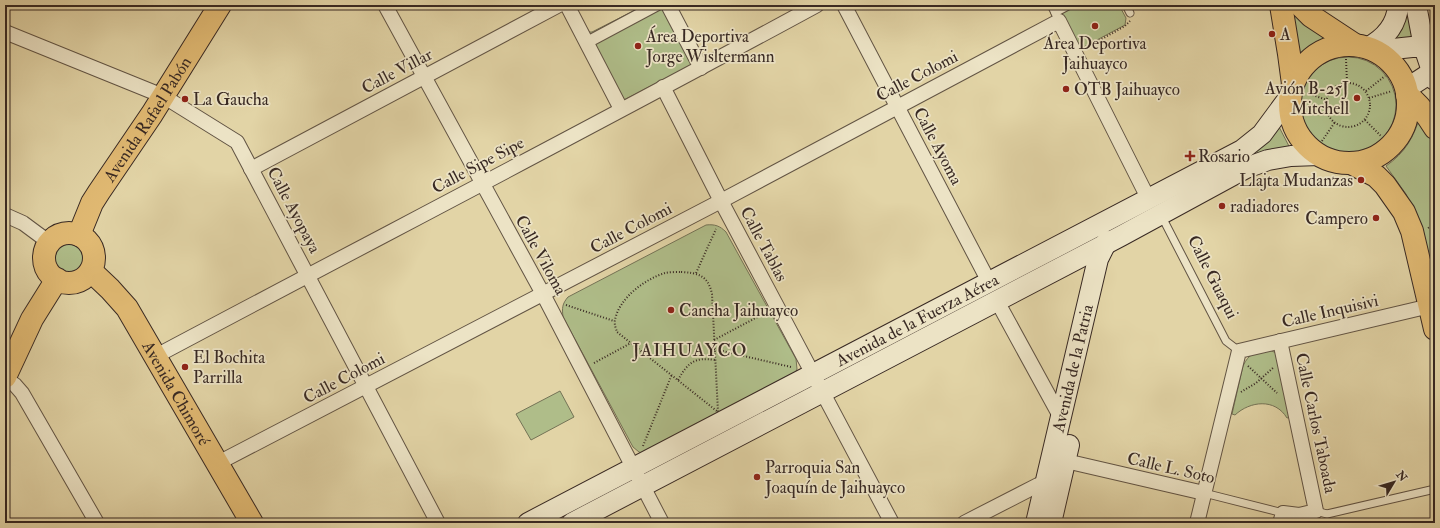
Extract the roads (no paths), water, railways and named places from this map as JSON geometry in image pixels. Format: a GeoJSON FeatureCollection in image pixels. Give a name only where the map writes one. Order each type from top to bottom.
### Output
{"type":"FeatureCollection","features":[{"type":"Feature","properties":{"kind":"main road","name":"Avenida Rafael Pabón"},"geometry":{"type":"LineString","coordinates":[[80,235],[92,203],[163,96],[220,5]]}},
{"type":"Feature","properties":{"kind":"main road"},"geometry":{"type":"LineString","coordinates":[[1281,5],[1295,91]]}},
{"type":"Feature","properties":{"kind":"main road"},"geometry":{"type":"LineString","coordinates":[[1300,5],[1311,16],[1360,50],[1430,46]]}},
{"type":"Feature","properties":{"kind":"main road"},"geometry":{"type":"LineString","coordinates":[[1360,50],[1381,39],[1395,23],[1398,13],[1398,5]]}},
{"type":"Feature","properties":{"kind":"main road"},"geometry":{"type":"LineString","coordinates":[[1402,91],[1434,74],[1430,46],[1416,5]]}},
{"type":"Feature","properties":{"kind":"main road"},"geometry":{"type":"LineString","coordinates":[[1344,45],[1360,50],[1387,60],[1402,79],[1402,91],[1407,109],[1406,118],[1398,136],[1386,150],[1370,159],[1351,163],[1338,162],[1320,149],[1306,144],[1296,130],[1290,113],[1298,74],[1304,65],[1315,55],[1332,47],[1344,45]]}},
{"type":"Feature","properties":{"kind":"main road","name":"Avenida de la Fuerza Aérea"},"geometry":{"type":"LineString","coordinates":[[572,523],[1114,240],[1155,208],[1254,142],[1273,121],[1295,91]]}},
{"type":"Feature","properties":{"kind":"main road"},"geometry":{"type":"LineString","coordinates":[[1402,91],[1417,102],[1427,114],[1435,128]]}},
{"type":"Feature","properties":{"kind":"main road","name":"Avenida de la Fuerza Aérea"},"geometry":{"type":"LineString","coordinates":[[528,523],[1116,217],[1155,208],[1246,168],[1268,160],[1320,149]]}},
{"type":"Feature","properties":{"kind":"main road"},"geometry":{"type":"LineString","coordinates":[[1351,163],[1376,176],[1385,185],[1404,212],[1412,231],[1435,329]]}},
{"type":"Feature","properties":{"kind":"main road","name":"Avenida de la Patria"},"geometry":{"type":"LineString","coordinates":[[1036,523],[1052,486],[1111,257],[1116,217]]}},
{"type":"Feature","properties":{"kind":"main road"},"geometry":{"type":"LineString","coordinates":[[72,233],[80,235],[88,241],[93,250],[94,261],[91,270],[87,276],[76,282],[69,283],[57,279],[47,269],[45,262],[45,255],[50,243],[56,237],[63,234],[72,233]]}},
{"type":"Feature","properties":{"kind":"main road","name":"Avenida de la Patria"},"geometry":{"type":"LineString","coordinates":[[1058,460],[1061,418],[1098,258],[1114,240]]}},
{"type":"Feature","properties":{"kind":"main road"},"geometry":{"type":"LineString","coordinates":[[1071,262],[1080,261],[1086,263],[1094,274]]}},
{"type":"Feature","properties":{"kind":"main road","name":"Avenida Chimoré"},"geometry":{"type":"LineString","coordinates":[[91,270],[120,298],[127,308],[252,523]]}},
{"type":"Feature","properties":{"kind":"main road"},"geometry":{"type":"LineString","coordinates":[[5,378],[32,319],[57,279]]}},
{"type":"Feature","properties":{"kind":"main road","name":"Avenida de la Patria"},"geometry":{"type":"LineString","coordinates":[[1051,523],[1052,486]]}},
{"type":"Feature","properties":{"kind":"street","name":"Calle Viloma"},"geometry":{"type":"LineString","coordinates":[[385,5],[543,294],[662,523]]}},
{"type":"Feature","properties":{"kind":"street","name":"Calle Villar"},"geometry":{"type":"LineString","coordinates":[[251,169],[559,5]]}},
{"type":"Feature","properties":{"kind":"street"},"geometry":{"type":"LineString","coordinates":[[567,5],[621,109]]}},
{"type":"Feature","properties":{"kind":"street"},"geometry":{"type":"LineString","coordinates":[[586,43],[657,5]]}},
{"type":"Feature","properties":{"kind":"street"},"geometry":{"type":"LineString","coordinates":[[668,5],[700,68]]}},
{"type":"Feature","properties":{"kind":"street","name":"Calle Sipe Sipe"},"geometry":{"type":"LineString","coordinates":[[156,356],[817,5]]}},
{"type":"Feature","properties":{"kind":"street","name":"Calle Ayoma"},"geometry":{"type":"LineString","coordinates":[[844,5],[989,282]]}},
{"type":"Feature","properties":{"kind":"street","name":"Calle Colomi"},"geometry":{"type":"LineString","coordinates":[[218,464],[721,201],[897,106],[1057,17]]}},
{"type":"Feature","properties":{"kind":"street","name":"Calle Guaqui"},"geometry":{"type":"LineString","coordinates":[[1057,17],[1155,208]]}},
{"type":"Feature","properties":{"kind":"street","name":"Calle Ayopaya"},"geometry":{"type":"LineString","coordinates":[[5,32],[163,96],[237,142],[438,523]]}},
{"type":"Feature","properties":{"kind":"street","name":"Calle Tablas"},"geometry":{"type":"LineString","coordinates":[[663,87],[721,201],[892,523]]}},
{"type":"Feature","properties":{"kind":"street"},"geometry":{"type":"LineString","coordinates":[[5,215],[23,223],[50,243]]}},
{"type":"Feature","properties":{"kind":"street"},"geometry":{"type":"LineString","coordinates":[[997,301],[1061,418]]}},
{"type":"Feature","properties":{"kind":"street","name":"Calle Inquisivi"},"geometry":{"type":"LineString","coordinates":[[1238,351],[1430,306]]}},
{"type":"Feature","properties":{"kind":"street","name":"Calle Carlos Taboada"},"geometry":{"type":"LineString","coordinates":[[1280,341],[1316,511]]}},
{"type":"Feature","properties":{"kind":"street"},"geometry":{"type":"LineString","coordinates":[[1197,523],[1238,351]]}},
{"type":"Feature","properties":{"kind":"street"},"geometry":{"type":"LineString","coordinates":[[5,378],[15,385],[22,393],[97,523]]}},
{"type":"Feature","properties":{"kind":"street","name":"Calle L. Soto"},"geometry":{"type":"LineString","coordinates":[[1058,460],[1204,494]]}},
{"type":"Feature","properties":{"kind":"street"},"geometry":{"type":"LineString","coordinates":[[964,523],[1038,485],[1052,486]]}},
{"type":"Feature","properties":{"kind":"street"},"geometry":{"type":"LineString","coordinates":[[1282,518],[1300,519],[1316,511]]}},
{"type":"Feature","properties":{"kind":"lane","name":"Calle Guaqui"},"geometry":{"type":"LineString","coordinates":[[1051,5],[1057,17]]}},
{"type":"Feature","properties":{"kind":"lane","name":"Calle Colomi"},"geometry":{"type":"LineString","coordinates":[[1057,17],[1070,5]]}},
{"type":"Feature","properties":{"kind":"lane"},"geometry":{"type":"LineString","coordinates":[[1126,5],[1130,13]]}},
{"type":"Feature","properties":{"kind":"lane","name":"Calle Guaqui"},"geometry":{"type":"LineString","coordinates":[[1155,208],[1226,341],[1238,351]]}},
{"type":"Feature","properties":{"kind":"lane"},"geometry":{"type":"LineString","coordinates":[[1316,511],[1327,514],[1435,489]]}},
{"type":"Feature","properties":{"kind":"lane","name":"Calle L. Soto"},"geometry":{"type":"LineString","coordinates":[[1204,494],[1282,518]]}},
{"type":"Feature","properties":{"kind":"place","name":"Área Deportiva Jaihuayco"},"geometry":{"type":"Point","coordinates":[1095,26]}},
{"type":"Feature","properties":{"kind":"place","name":"A"},"geometry":{"type":"Point","coordinates":[1272,34]}},
{"type":"Feature","properties":{"kind":"place","name":"Área Deportiva Jorge Wisltermann"},"geometry":{"type":"Point","coordinates":[638,46]}},
{"type":"Feature","properties":{"kind":"place","name":"OTB Jaihuayco"},"geometry":{"type":"Point","coordinates":[1066,89]}},
{"type":"Feature","properties":{"kind":"place","name":"Avión B-25J Mitchell"},"geometry":{"type":"Point","coordinates":[1357,98]}},
{"type":"Feature","properties":{"kind":"place","name":"La Gaucha"},"geometry":{"type":"Point","coordinates":[185,99]}},
{"type":"Feature","properties":{"kind":"place","name":"Rosario"},"geometry":{"type":"Point","coordinates":[1190,156]}},
{"type":"Feature","properties":{"kind":"place","name":"Llajta Mudanzas"},"geometry":{"type":"Point","coordinates":[1361,180]}},
{"type":"Feature","properties":{"kind":"place","name":"radiadores"},"geometry":{"type":"Point","coordinates":[1222,206]}},
{"type":"Feature","properties":{"kind":"place","name":"Campero"},"geometry":{"type":"Point","coordinates":[1376,218]}},
{"type":"Feature","properties":{"kind":"place","name":"Cancha Jaihuayco"},"geometry":{"type":"Point","coordinates":[671,310]}},
{"type":"Feature","properties":{"kind":"place","name":"El Bochita Parrilla"},"geometry":{"type":"Point","coordinates":[185,367]}},
{"type":"Feature","properties":{"kind":"place","name":"Parroquia San Joaquín de Jaihuayco"},"geometry":{"type":"Point","coordinates":[757,477]}},
{"type":"Feature","properties":{"kind":"district","name":"JAIHUAYCO"},"geometry":{"type":"Point","coordinates":[690,350]}}]}
